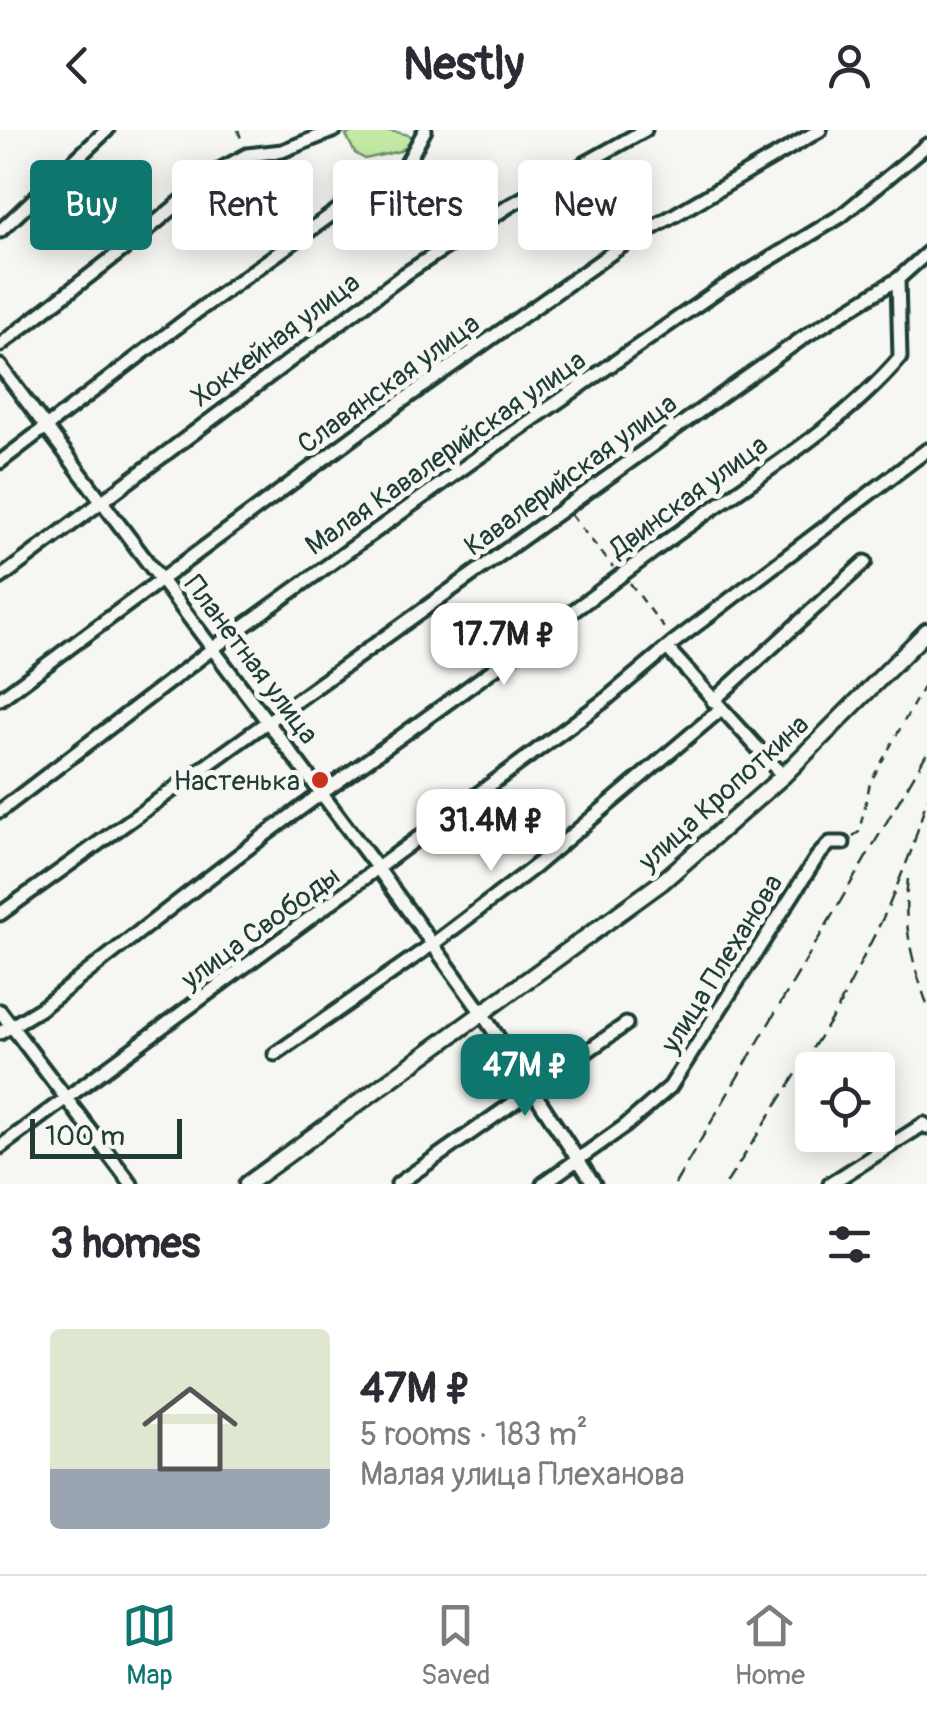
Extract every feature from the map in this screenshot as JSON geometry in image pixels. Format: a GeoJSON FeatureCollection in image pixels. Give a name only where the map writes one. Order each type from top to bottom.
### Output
{"type":"FeatureCollection","features":[{"type":"Feature","properties":{"kind":"main road","name":"улица Кропоткина"},"geometry":{"type":"LineString","coordinates":[[247,1184],[662,882],[783,776],[927,631]]}},
{"type":"Feature","properties":{"kind":"street"},"geometry":{"type":"LineString","coordinates":[[0,231],[107,130]]}},
{"type":"Feature","properties":{"kind":"street"},"geometry":{"type":"LineString","coordinates":[[0,345],[219,170],[247,155],[282,151],[335,130]]}},
{"type":"Feature","properties":{"kind":"street","name":"Хоккейная улица"},"geometry":{"type":"LineString","coordinates":[[0,578],[405,274],[509,206],[645,130]]}},
{"type":"Feature","properties":{"kind":"street","name":"Славянская улица"},"geometry":{"type":"LineString","coordinates":[[0,699],[398,404],[620,247],[820,130]]}},
{"type":"Feature","properties":{"kind":"street"},"geometry":{"type":"LineString","coordinates":[[0,462],[199,310],[406,165],[422,132]]}},
{"type":"Feature","properties":{"kind":"street","name":"Малая Кавалерийская улица"},"geometry":{"type":"LineString","coordinates":[[0,810],[470,463],[717,291],[840,216],[927,145]]}},
{"type":"Feature","properties":{"kind":"street","name":"Кавалерийская улица"},"geometry":{"type":"LineString","coordinates":[[0,914],[806,336],[898,279],[927,253]]}},
{"type":"Feature","properties":{"kind":"street","name":"Двинская улица"},"geometry":{"type":"LineString","coordinates":[[0,1033],[712,506],[768,470],[855,402],[900,358],[898,279]]}},
{"type":"Feature","properties":{"kind":"street","name":"Планетная улица"},"geometry":{"type":"LineString","coordinates":[[0,366],[379,870],[482,1014],[594,1184]]}},
{"type":"Feature","properties":{"kind":"street","name":"улица Свободы"},"geometry":{"type":"LineString","coordinates":[[0,1147],[379,870],[927,450]]}},
{"type":"Feature","properties":{"kind":"street"},"geometry":{"type":"LineString","coordinates":[[275,1054],[532,868],[716,705],[865,562]]}},
{"type":"Feature","properties":{"kind":"street"},"geometry":{"type":"LineString","coordinates":[[670,645],[716,705],[783,776]]}},
{"type":"Feature","properties":{"kind":"street","name":"улица Плеханова"},"geometry":{"type":"LineString","coordinates":[[543,1184],[625,1126],[682,1073],[817,857],[830,843],[843,843]]}},
{"type":"Feature","properties":{"kind":"street"},"geometry":{"type":"LineString","coordinates":[[0,1011],[131,1184]]}},
{"type":"Feature","properties":{"kind":"street"},"geometry":{"type":"LineString","coordinates":[[398,1184],[626,1024]]}},
{"type":"Feature","properties":{"kind":"street"},"geometry":{"type":"LineString","coordinates":[[830,1184],[924,1124],[927,1128]]}},
{"type":"Feature","properties":{"kind":"path"},"geometry":{"type":"LineString","coordinates":[[238,130],[247,155]]}},
{"type":"Feature","properties":{"kind":"path"},"geometry":{"type":"LineString","coordinates":[[564,508],[622,575],[670,645]]}},
{"type":"Feature","properties":{"kind":"path"},"geometry":{"type":"LineString","coordinates":[[843,843],[859,832],[870,783],[927,680]]}},
{"type":"Feature","properties":{"kind":"green space"},"geometry":{"type":"Polygon","coordinates":[[[357,130],[397,132],[417,139],[400,151],[365,159],[355,153],[346,135],[357,130]]]}},
{"type":"Feature","properties":{"kind":"railway"},"geometry":{"type":"LineString","coordinates":[[675,1184],[927,753]]}},
{"type":"Feature","properties":{"kind":"railway"},"geometry":{"type":"LineString","coordinates":[[726,1184],[837,1010],[887,910],[912,849],[927,798]]}},
{"type":"Feature","properties":{"kind":"railway"},"geometry":{"type":"LineString","coordinates":[[908,879],[906,911],[910,942],[927,1004]]}},
{"type":"Feature","properties":{"kind":"place","name":"Настенька"},"geometry":{"type":"Point","coordinates":[320,780]}}]}
